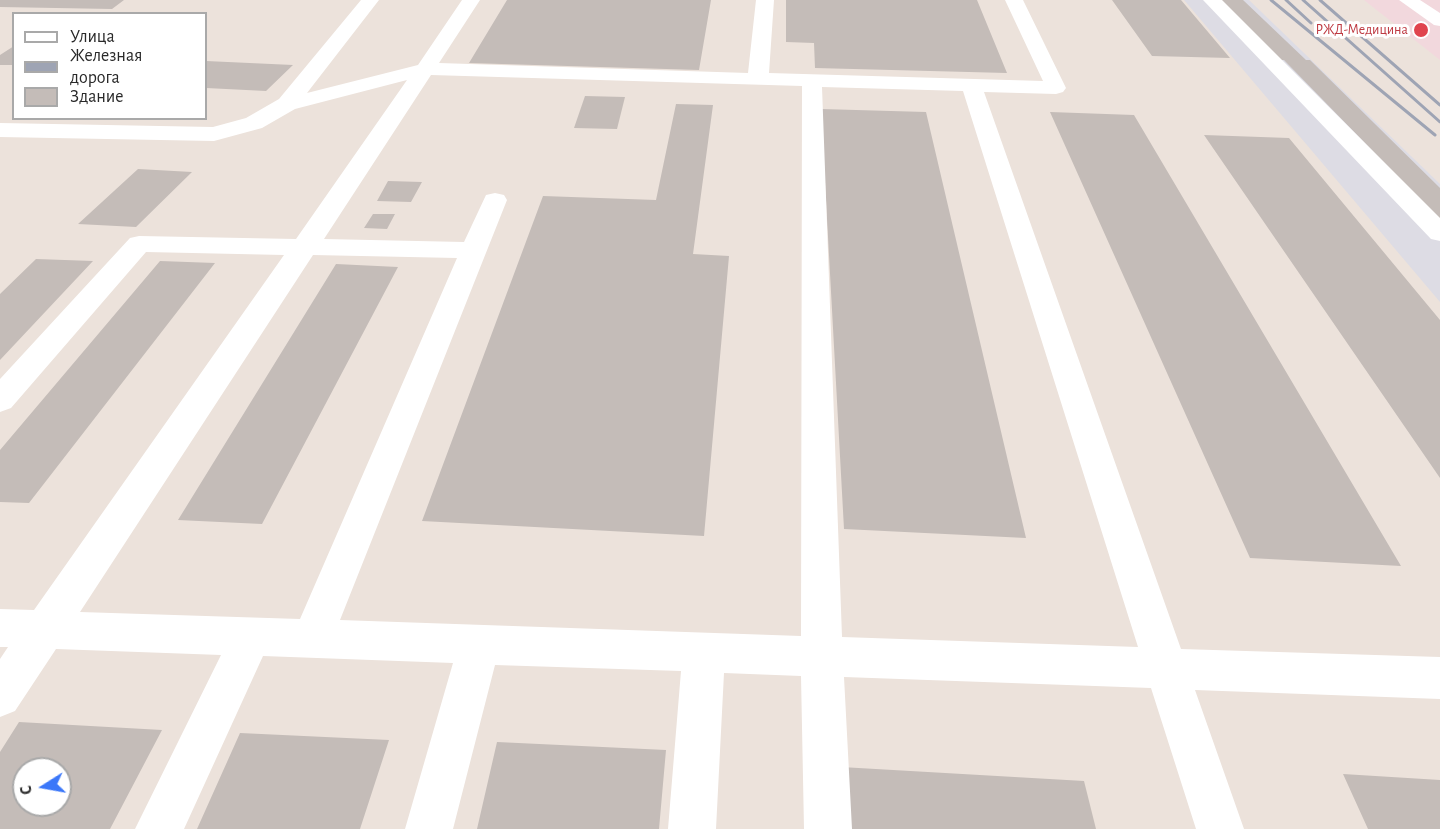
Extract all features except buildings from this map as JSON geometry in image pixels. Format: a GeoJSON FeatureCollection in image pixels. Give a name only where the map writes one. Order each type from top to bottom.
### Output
{"type":"FeatureCollection","features":[{"type":"Feature","properties":{"kind":"lane"},"geometry":{"type":"LineString","coordinates":[[288,104],[370,0]]}},
{"type":"Feature","properties":{"kind":"lane"},"geometry":{"type":"LineString","coordinates":[[0,696],[471,0]]}},
{"type":"Feature","properties":{"kind":"lane"},"geometry":{"type":"LineString","coordinates":[[758,79],[765,0]]}},
{"type":"Feature","properties":{"kind":"lane"},"geometry":{"type":"LineString","coordinates":[[0,130],[214,134],[254,123],[288,104],[425,69],[1056,88],[1014,0]]}},
{"type":"Feature","properties":{"kind":"lane"},"geometry":{"type":"LineString","coordinates":[[1212,0],[1440,234]]}},
{"type":"Feature","properties":{"kind":"lane"},"geometry":{"type":"LineString","coordinates":[[1408,0],[1440,21]]}},
{"type":"Feature","properties":{"kind":"lane"},"geometry":{"type":"LineString","coordinates":[[812,81],[822,655],[828,829]]}},
{"type":"Feature","properties":{"kind":"lane"},"geometry":{"type":"LineString","coordinates":[[972,86],[1220,829]]}},
{"type":"Feature","properties":{"kind":"lane"},"geometry":{"type":"LineString","coordinates":[[312,638],[495,200]]}},
{"type":"Feature","properties":{"kind":"lane"},"geometry":{"type":"LineString","coordinates":[[0,400],[139,244],[473,250]]}},
{"type":"Feature","properties":{"kind":"lane"},"geometry":{"type":"LineString","coordinates":[[0,628],[1165,666],[1440,678]]}},
{"type":"Feature","properties":{"kind":"lane"},"geometry":{"type":"LineString","coordinates":[[159,829],[252,636]]}},
{"type":"Feature","properties":{"kind":"lane"},"geometry":{"type":"LineString","coordinates":[[429,829],[479,644]]}},
{"type":"Feature","properties":{"kind":"lane"},"geometry":{"type":"LineString","coordinates":[[692,829],[704,651]]}},
{"type":"Feature","properties":{"kind":"shaded area"},"geometry":{"type":"Polygon","coordinates":[[[1184,0],[1249,0],[1440,184],[1440,302],[1184,0]]]}},
{"type":"Feature","properties":{"kind":"shaded area","name":"РЖД-Медицина"},"geometry":{"type":"Polygon","coordinates":[[[1364,0],[1440,0],[1440,60],[1364,0]]]}},
{"type":"Feature","properties":{"kind":"railway"},"geometry":{"type":"LineString","coordinates":[[1271,0],[1435,135]]}},
{"type":"Feature","properties":{"kind":"railway"},"geometry":{"type":"LineString","coordinates":[[1286,0],[1311,23]]}},
{"type":"Feature","properties":{"kind":"railway"},"geometry":{"type":"LineString","coordinates":[[1303,0],[1440,122]]}},
{"type":"Feature","properties":{"kind":"railway"},"geometry":{"type":"LineString","coordinates":[[1320,0],[1440,105]]}},
{"type":"Feature","properties":{"kind":"place","name":"РЖД-Медицина"},"geometry":{"type":"Point","coordinates":[1421,30]}}]}
